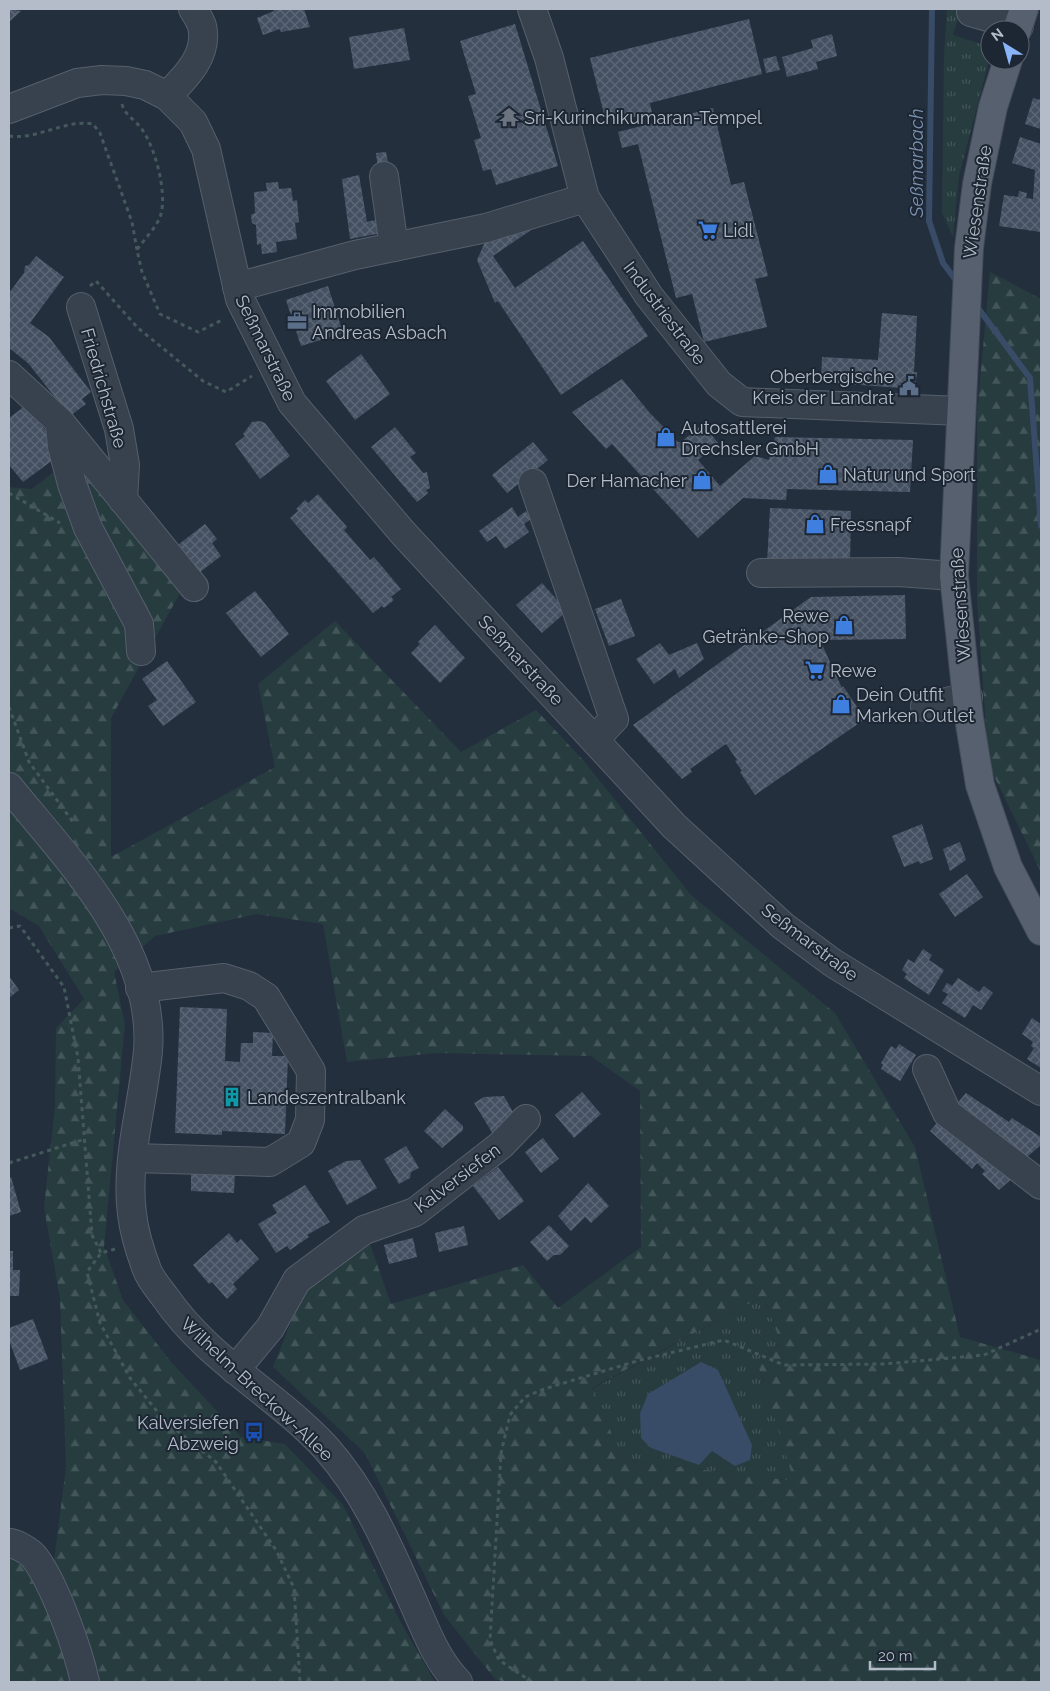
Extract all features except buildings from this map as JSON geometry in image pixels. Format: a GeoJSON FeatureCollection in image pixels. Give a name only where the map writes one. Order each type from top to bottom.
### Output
{"type":"FeatureCollection","features":[{"type":"Feature","properties":{"kind":"main road","name":"Wiesenstraße"},"geometry":{"type":"LineString","coordinates":[[1005,70],[991,117],[978,184],[969,248],[965,301],[954,576],[980,786],[1008,867],[1041,931]]}},
{"type":"Feature","properties":{"kind":"street"},"geometry":{"type":"LineString","coordinates":[[166,96],[189,74],[201,51],[202,26],[193,9]]}},
{"type":"Feature","properties":{"kind":"street","name":"Industriestraße"},"geometry":{"type":"LineString","coordinates":[[532,9],[549,58],[585,198],[649,296],[719,384],[742,402],[961,411]]}},
{"type":"Feature","properties":{"kind":"street"},"geometry":{"type":"LineString","coordinates":[[971,12],[1010,20]]}},
{"type":"Feature","properties":{"kind":"street","name":"Seßmarstraße"},"geometry":{"type":"LineString","coordinates":[[9,109],[77,83],[102,80],[145,86],[166,96],[193,122],[206,149],[237,286],[245,309],[292,403],[403,533],[595,738],[674,826],[782,926],[833,964],[1041,1091]]}},
{"type":"Feature","properties":{"kind":"street"},"geometry":{"type":"LineString","coordinates":[[384,176],[394,247]]}},
{"type":"Feature","properties":{"kind":"street"},"geometry":{"type":"LineString","coordinates":[[237,286],[355,255],[486,228],[585,198]]}},
{"type":"Feature","properties":{"kind":"street","name":"Friedrichstraße"},"geometry":{"type":"LineString","coordinates":[[81,307],[118,429],[125,465],[123,500]]}},
{"type":"Feature","properties":{"kind":"street","name":"Friedrichstraße"},"geometry":{"type":"LineString","coordinates":[[9,376],[60,422],[194,587]]}},
{"type":"Feature","properties":{"kind":"street"},"geometry":{"type":"LineString","coordinates":[[60,422],[62,446],[72,484],[88,528],[139,624],[141,651]]}},
{"type":"Feature","properties":{"kind":"street"},"geometry":{"type":"LineString","coordinates":[[533,482],[614,719],[595,738]]}},
{"type":"Feature","properties":{"kind":"street"},"geometry":{"type":"LineString","coordinates":[[761,573],[898,572],[954,576]]}},
{"type":"Feature","properties":{"kind":"street"},"geometry":{"type":"LineString","coordinates":[[925,707],[968,697]]}},
{"type":"Feature","properties":{"kind":"street","name":"Wilhelm-Breckow-Allee"},"geometry":{"type":"LineString","coordinates":[[9,787],[79,873],[117,927],[136,970],[145,1010],[148,1049],[133,1158],[132,1215],[148,1273],[175,1313],[194,1335],[326,1449],[374,1514],[437,1654],[458,1682]]}},
{"type":"Feature","properties":{"kind":"street"},"geometry":{"type":"LineString","coordinates":[[133,1158],[270,1162],[301,1143],[310,1120],[311,1071],[266,997],[249,986],[224,978],[140,988]]}},
{"type":"Feature","properties":{"kind":"street"},"geometry":{"type":"LineString","coordinates":[[927,1069],[948,1113],[1041,1185]]}},
{"type":"Feature","properties":{"kind":"street","name":"Kalversiefen"},"geometry":{"type":"LineString","coordinates":[[235,1370],[270,1328],[297,1280],[364,1230],[415,1212],[501,1145],[526,1119]]}},
{"type":"Feature","properties":{"kind":"street"},"geometry":{"type":"LineString","coordinates":[[9,1543],[34,1556],[54,1590],[85,1682]]}},
{"type":"Feature","properties":{"kind":"path"},"geometry":{"type":"LineString","coordinates":[[119,81],[123,109],[141,128],[151,146],[159,171],[162,197],[161,214],[138,250]]}},
{"type":"Feature","properties":{"kind":"path"},"geometry":{"type":"LineString","coordinates":[[9,136],[24,138],[81,122],[93,124],[100,133],[132,222],[142,272],[160,314],[198,332]]}},
{"type":"Feature","properties":{"kind":"path"},"geometry":{"type":"LineString","coordinates":[[81,307],[82,293],[96,281],[138,328],[203,381],[226,392],[252,376]]}},
{"type":"Feature","properties":{"kind":"path"},"geometry":{"type":"LineString","coordinates":[[9,707],[29,762],[78,829]]}},
{"type":"Feature","properties":{"kind":"path"},"geometry":{"type":"LineString","coordinates":[[9,928],[20,926],[64,987],[78,1058],[92,1235],[101,1253]]}},
{"type":"Feature","properties":{"kind":"path"},"geometry":{"type":"LineString","coordinates":[[9,1163],[85,1139]]}},
{"type":"Feature","properties":{"kind":"path"},"geometry":{"type":"LineString","coordinates":[[139,1241],[101,1253],[87,1272],[100,1323],[130,1378],[165,1421],[216,1462],[276,1550],[294,1588],[300,1682]]}},
{"type":"Feature","properties":{"kind":"path"},"geometry":{"type":"LineString","coordinates":[[532,1682],[499,1660],[490,1640],[501,1452],[510,1415],[525,1398],[544,1389],[637,1362],[724,1340],[784,1366],[884,1364],[984,1355],[1041,1329]]}},
{"type":"Feature","properties":{"kind":"green space"},"geometry":{"type":"Polygon","coordinates":[[[947,9],[961,9],[953,35],[980,44],[980,70],[987,70],[959,176],[953,237],[942,213],[944,56],[947,9]]]}},
{"type":"Feature","properties":{"kind":"green space"},"geometry":{"type":"Polygon","coordinates":[[[990,272],[1041,299],[1041,872],[994,776],[988,756],[977,599],[977,413],[990,272]]]}},
{"type":"Feature","properties":{"kind":"green space"},"geometry":{"type":"Polygon","coordinates":[[[75,455],[181,591],[111,718],[111,857],[275,767],[258,684],[335,621],[461,752],[536,710],[583,760],[691,895],[835,1013],[915,1147],[960,1337],[1041,1360],[1041,1682],[505,1682],[495,1679],[444,1615],[365,1453],[273,1367],[304,1289],[370,1244],[391,1304],[523,1265],[558,1308],[641,1247],[640,1091],[591,1056],[437,1053],[347,1062],[323,924],[257,914],[155,936],[114,972],[125,1024],[104,1247],[123,1300],[171,1362],[241,1437],[285,1444],[343,1505],[401,1623],[435,1682],[9,1682],[9,1559],[54,1561],[66,1467],[60,1299],[44,1207],[55,1106],[56,1028],[84,999],[39,926],[9,908],[9,487],[32,489],[75,455]],[[763,1296],[592,1388],[623,1460],[794,1481],[757,1362],[781,1343],[763,1296]]]}},
{"type":"Feature","properties":{"kind":"green space"},"geometry":{"type":"Polygon","coordinates":[[[763,1296],[781,1343],[757,1362],[795,1481],[623,1460],[592,1389],[763,1296]]]}},
{"type":"Feature","properties":{"kind":"water"},"geometry":{"type":"Polygon","coordinates":[[[701,1362],[718,1370],[752,1445],[750,1460],[735,1466],[712,1451],[699,1465],[651,1448],[641,1438],[640,1413],[648,1394],[701,1362]]]}},
{"type":"Feature","properties":{"kind":"waterway","name":"Seßmarbach"},"geometry":{"type":"LineString","coordinates":[[932,9],[929,221],[943,263],[958,283]]}},
{"type":"Feature","properties":{"kind":"waterway","name":"Seßmarbach"},"geometry":{"type":"LineString","coordinates":[[975,304],[1030,378],[1041,526]]}},
{"type":"Feature","properties":{"kind":"place","name":"Sri-Kurinchikumaran-Tempel"},"geometry":{"type":"Point","coordinates":[509,117]}},
{"type":"Feature","properties":{"kind":"place","name":"Lidl"},"geometry":{"type":"Point","coordinates":[708,230]}},
{"type":"Feature","properties":{"kind":"place","name":"Immobilien Andreas Asbach"},"geometry":{"type":"Point","coordinates":[297,321]}},
{"type":"Feature","properties":{"kind":"place","name":"Oberbergische Kreis der Landrat"},"geometry":{"type":"Point","coordinates":[909,386]}},
{"type":"Feature","properties":{"kind":"place","name":"Autosattlerei Drechsler GmbH"},"geometry":{"type":"Point","coordinates":[666,437]}},
{"type":"Feature","properties":{"kind":"place","name":"Natur und Sport"},"geometry":{"type":"Point","coordinates":[828,474]}},
{"type":"Feature","properties":{"kind":"place","name":"Der Hamacher"},"geometry":{"type":"Point","coordinates":[702,480]}},
{"type":"Feature","properties":{"kind":"place","name":"Fressnapf"},"geometry":{"type":"Point","coordinates":[815,524]}},
{"type":"Feature","properties":{"kind":"place","name":"Rewe Getränke-Shop"},"geometry":{"type":"Point","coordinates":[844,625]}},
{"type":"Feature","properties":{"kind":"place","name":"Rewe"},"geometry":{"type":"Point","coordinates":[815,670]}},
{"type":"Feature","properties":{"kind":"place","name":"Dein Outfit Marken Outlet"},"geometry":{"type":"Point","coordinates":[841,704]}},
{"type":"Feature","properties":{"kind":"place","name":"Landeszentralbank"},"geometry":{"type":"Point","coordinates":[232,1097]}},
{"type":"Feature","properties":{"kind":"place","name":"Kalversiefen Abzweig"},"geometry":{"type":"Point","coordinates":[254,1432]}}]}
